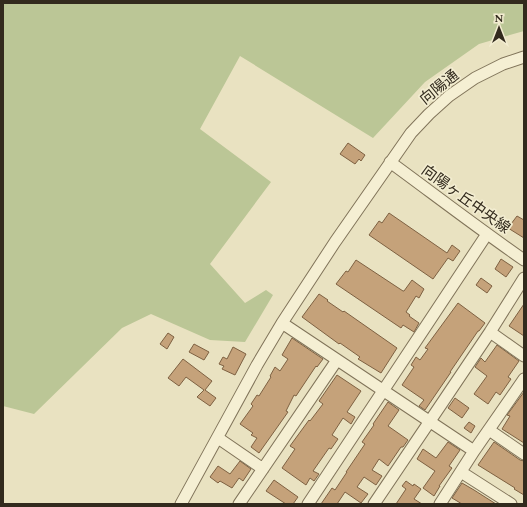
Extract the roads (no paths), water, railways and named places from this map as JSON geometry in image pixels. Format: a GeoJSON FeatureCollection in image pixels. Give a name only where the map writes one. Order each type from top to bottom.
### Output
{"type":"FeatureCollection","features":[{"type":"Feature","properties":{"kind":"street","name":"向陽通"},"geometry":{"type":"LineString","coordinates":[[181,504],[257,365],[282,323],[331,248],[411,133],[428,114],[449,96],[475,78],[503,64],[524,56]]}},
{"type":"Feature","properties":{"kind":"street","name":"向陽ヶ丘中央線"},"geometry":{"type":"LineString","coordinates":[[390,162],[524,260]]}},
{"type":"Feature","properties":{"kind":"street"},"geometry":{"type":"LineString","coordinates":[[308,504],[487,234]]}},
{"type":"Feature","properties":{"kind":"street"},"geometry":{"type":"LineString","coordinates":[[374,504],[429,420],[490,332],[524,278]]}},
{"type":"Feature","properties":{"kind":"street"},"geometry":{"type":"LineString","coordinates":[[282,323],[474,451]]}},
{"type":"Feature","properties":{"kind":"street"},"geometry":{"type":"LineString","coordinates":[[490,332],[524,356]]}},
{"type":"Feature","properties":{"kind":"street"},"geometry":{"type":"LineString","coordinates":[[239,504],[337,360]]}},
{"type":"Feature","properties":{"kind":"street"},"geometry":{"type":"LineString","coordinates":[[443,503],[474,451],[524,379]]}},
{"type":"Feature","properties":{"kind":"street"},"geometry":{"type":"LineString","coordinates":[[489,430],[524,454]]}},
{"type":"Feature","properties":{"kind":"street"},"geometry":{"type":"LineString","coordinates":[[218,438],[263,469]]}},
{"type":"Feature","properties":{"kind":"street"},"geometry":{"type":"LineString","coordinates":[[461,472],[511,504]]}}]}
